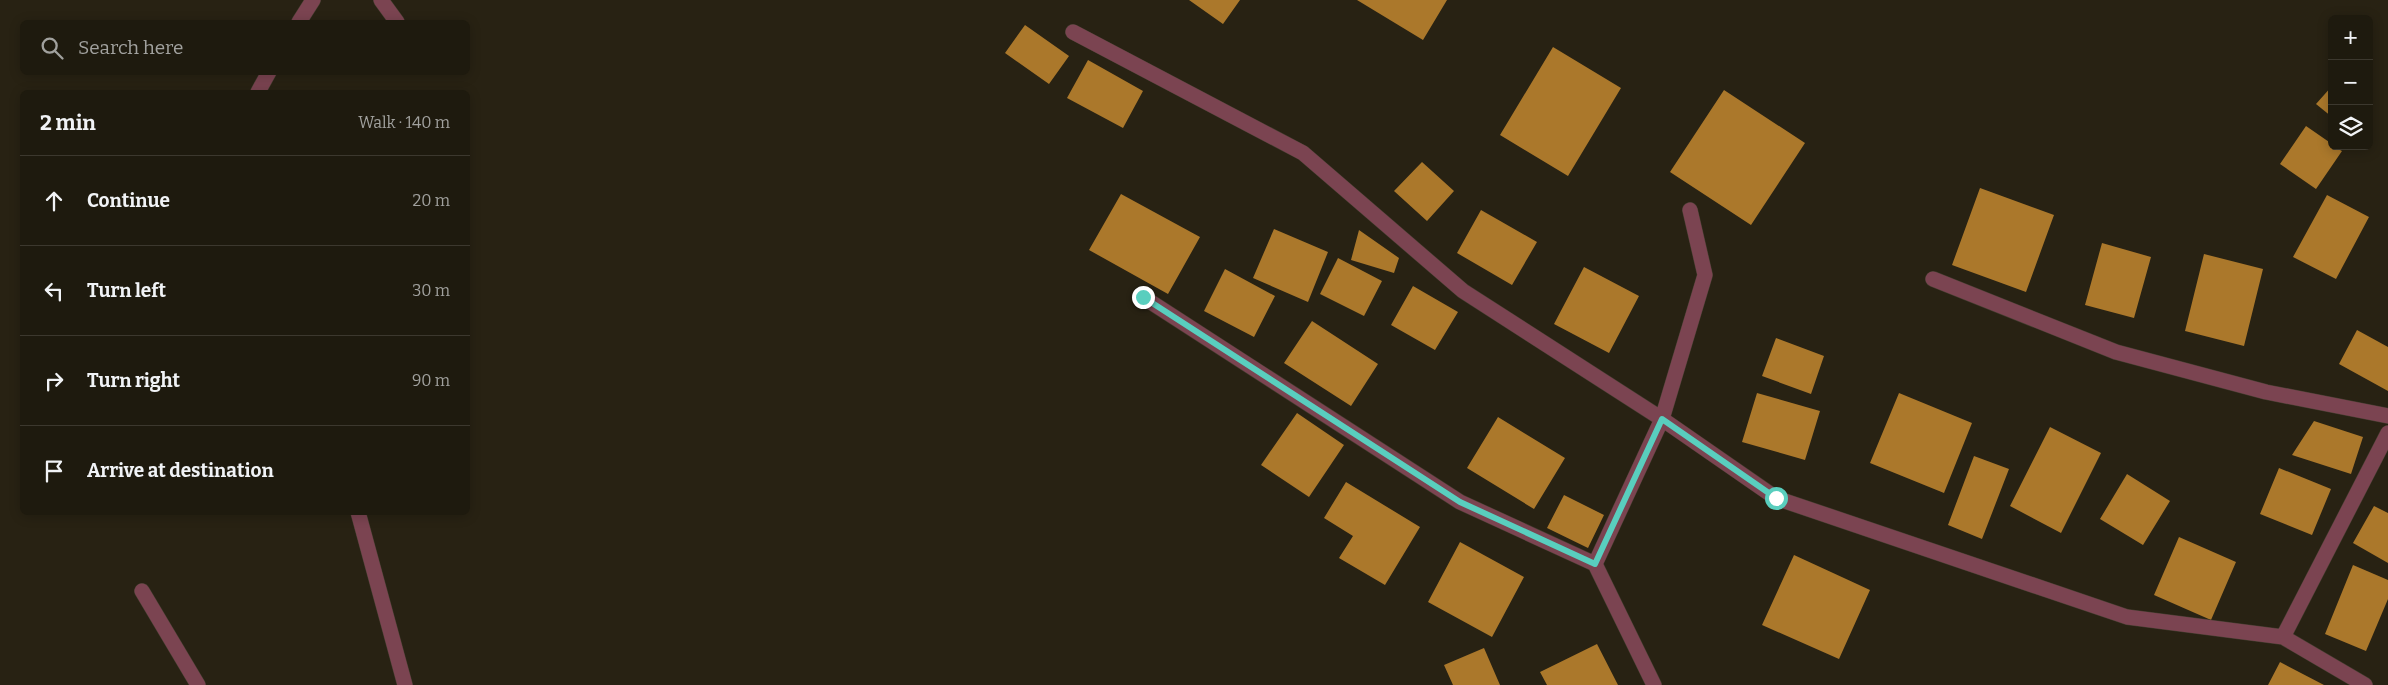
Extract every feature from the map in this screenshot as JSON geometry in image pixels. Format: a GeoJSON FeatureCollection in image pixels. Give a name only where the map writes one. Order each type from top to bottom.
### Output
{"type":"FeatureCollection","features":[{"type":"Feature","properties":{"kind":"street"},"geometry":{"type":"LineString","coordinates":[[301,20],[313,0]]}},
{"type":"Feature","properties":{"kind":"street"},"geometry":{"type":"LineString","coordinates":[[381,0],[396,20]]}},
{"type":"Feature","properties":{"kind":"street"},"geometry":{"type":"LineString","coordinates":[[1073,32],[1303,153],[1463,291],[1662,419],[1776,498],[2127,618],[2283,638],[2365,685]]}},
{"type":"Feature","properties":{"kind":"street"},"geometry":{"type":"LineString","coordinates":[[259,90],[267,75]]}},
{"type":"Feature","properties":{"kind":"street"},"geometry":{"type":"LineString","coordinates":[[1595,564],[1662,419],[1705,275],[1690,210]]}},
{"type":"Feature","properties":{"kind":"street"},"geometry":{"type":"LineString","coordinates":[[1933,279],[2116,352],[2266,392],[2388,416]]}},
{"type":"Feature","properties":{"kind":"street"},"geometry":{"type":"LineString","coordinates":[[1143,297],[1460,502],[1595,564],[1654,685]]}},
{"type":"Feature","properties":{"kind":"street"},"geometry":{"type":"LineString","coordinates":[[2283,638],[2388,433]]}},
{"type":"Feature","properties":{"kind":"street"},"geometry":{"type":"LineString","coordinates":[[359,515],[405,685]]}},
{"type":"Feature","properties":{"kind":"street"},"geometry":{"type":"LineString","coordinates":[[142,591],[198,685]]}},
{"type":"Feature","properties":{"kind":"building"},"geometry":{"type":"Polygon","coordinates":[[[1189,0],[1240,0],[1223,24],[1189,0]]]}},
{"type":"Feature","properties":{"kind":"building"},"geometry":{"type":"Polygon","coordinates":[[[1357,0],[1447,0],[1423,40],[1357,0]]]}},
{"type":"Feature","properties":{"kind":"building"},"geometry":{"type":"Polygon","coordinates":[[[1025,25],[1069,56],[1049,84],[1005,53],[1025,25]]]}},
{"type":"Feature","properties":{"kind":"building"},"geometry":{"type":"Polygon","coordinates":[[[1553,47],[1621,88],[1568,176],[1500,135],[1553,47]]]}},
{"type":"Feature","properties":{"kind":"building"},"geometry":{"type":"Polygon","coordinates":[[[1088,60],[1143,91],[1123,128],[1067,98],[1088,60]]]}},
{"type":"Feature","properties":{"kind":"building"},"geometry":{"type":"Polygon","coordinates":[[[1724,90],[1805,143],[1751,225],[1670,172],[1724,90]]]}},
{"type":"Feature","properties":{"kind":"building"},"geometry":{"type":"Polygon","coordinates":[[[2328,90],[2328,114],[2316,104],[2328,90]]]}},
{"type":"Feature","properties":{"kind":"building"},"geometry":{"type":"Polygon","coordinates":[[[2306,126],[2328,141],[2328,150],[2342,151],[2316,189],[2280,164],[2306,126]]]}},
{"type":"Feature","properties":{"kind":"building"},"geometry":{"type":"Polygon","coordinates":[[[1422,162],[1454,191],[1427,221],[1394,191],[1422,162]]]}},
{"type":"Feature","properties":{"kind":"building"},"geometry":{"type":"Polygon","coordinates":[[[1980,188],[2054,215],[2026,292],[1952,265],[1980,188]]]}},
{"type":"Feature","properties":{"kind":"building"},"geometry":{"type":"Polygon","coordinates":[[[1121,194],[1200,237],[1168,294],[1089,250],[1121,194]]]}},
{"type":"Feature","properties":{"kind":"building"},"geometry":{"type":"Polygon","coordinates":[[[2327,195],[2369,217],[2336,279],[2293,257],[2327,195]]]}},
{"type":"Feature","properties":{"kind":"building"},"geometry":{"type":"Polygon","coordinates":[[[1481,210],[1537,242],[1512,285],[1457,253],[1481,210]]]}},
{"type":"Feature","properties":{"kind":"building"},"geometry":{"type":"Polygon","coordinates":[[[1274,229],[1328,252],[1308,302],[1253,278],[1274,229]]]}},
{"type":"Feature","properties":{"kind":"building"},"geometry":{"type":"Polygon","coordinates":[[[1359,230],[1399,258],[1394,273],[1351,260],[1359,230]]]}},
{"type":"Feature","properties":{"kind":"building"},"geometry":{"type":"Polygon","coordinates":[[[2102,243],[2151,257],[2134,318],[2085,305],[2102,243]]]}},
{"type":"Feature","properties":{"kind":"building"},"geometry":{"type":"Polygon","coordinates":[[[2204,254],[2263,269],[2244,346],[2185,331],[2204,254]]]}},
{"type":"Feature","properties":{"kind":"building"},"geometry":{"type":"Polygon","coordinates":[[[1338,258],[1382,281],[1364,316],[1320,294],[1338,258]]]}},
{"type":"Feature","properties":{"kind":"building"},"geometry":{"type":"Polygon","coordinates":[[[1584,267],[1639,296],[1609,353],[1554,324],[1584,267]]]}},
{"type":"Feature","properties":{"kind":"building"},"geometry":{"type":"Polygon","coordinates":[[[1225,269],[1275,296],[1254,337],[1204,311],[1225,269]]]}},
{"type":"Feature","properties":{"kind":"building"},"geometry":{"type":"Polygon","coordinates":[[[1413,286],[1458,312],[1435,350],[1391,325],[1413,286]]]}},
{"type":"Feature","properties":{"kind":"building"},"geometry":{"type":"Polygon","coordinates":[[[1312,321],[1378,364],[1351,406],[1284,363],[1312,321]]]}},
{"type":"Feature","properties":{"kind":"building"},"geometry":{"type":"Polygon","coordinates":[[[2357,330],[2388,347],[2388,391],[2339,364],[2357,330]]]}},
{"type":"Feature","properties":{"kind":"building"},"geometry":{"type":"Polygon","coordinates":[[[1776,338],[1824,356],[1811,394],[1762,376],[1776,338]]]}},
{"type":"Feature","properties":{"kind":"building"},"geometry":{"type":"Polygon","coordinates":[[[1757,393],[1820,411],[1805,460],[1742,442],[1757,393]]]}},
{"type":"Feature","properties":{"kind":"building"},"geometry":{"type":"Polygon","coordinates":[[[1899,393],[1972,423],[1944,493],[1870,463],[1899,393]]]}},
{"type":"Feature","properties":{"kind":"building"},"geometry":{"type":"Polygon","coordinates":[[[1297,413],[1344,445],[1309,497],[1261,465],[1297,413]]]}},
{"type":"Feature","properties":{"kind":"building"},"geometry":{"type":"Polygon","coordinates":[[[1498,417],[1565,458],[1534,509],[1467,468],[1498,417]]]}},
{"type":"Feature","properties":{"kind":"building"},"geometry":{"type":"Polygon","coordinates":[[[2314,421],[2363,437],[2351,474],[2292,455],[2314,421]]]}},
{"type":"Feature","properties":{"kind":"building"},"geometry":{"type":"Polygon","coordinates":[[[2050,427],[2101,453],[2061,533],[2010,506],[2050,427]]]}},
{"type":"Feature","properties":{"kind":"building"},"geometry":{"type":"Polygon","coordinates":[[[1974,456],[2009,469],[1982,539],[1948,525],[1974,456]]]}},
{"type":"Feature","properties":{"kind":"building"},"geometry":{"type":"Polygon","coordinates":[[[2279,468],[2331,489],[2312,535],[2260,514],[2279,468]]]}},
{"type":"Feature","properties":{"kind":"building"},"geometry":{"type":"Polygon","coordinates":[[[2127,474],[2170,501],[2143,545],[2100,519],[2127,474]]]}},
{"type":"Feature","properties":{"kind":"building"},"geometry":{"type":"Polygon","coordinates":[[[1346,482],[1420,527],[1385,585],[1339,558],[1353,536],[1324,518],[1346,482]]]}},
{"type":"Feature","properties":{"kind":"building"},"geometry":{"type":"Polygon","coordinates":[[[1564,495],[1604,515],[1588,548],[1547,528],[1564,495]]]}},
{"type":"Feature","properties":{"kind":"building"},"geometry":{"type":"Polygon","coordinates":[[[2374,506],[2388,513],[2388,563],[2353,543],[2374,506]]]}},
{"type":"Feature","properties":{"kind":"building"},"geometry":{"type":"Polygon","coordinates":[[[2179,537],[2236,562],[2211,620],[2154,595],[2179,537]]]}},
{"type":"Feature","properties":{"kind":"building"},"geometry":{"type":"Polygon","coordinates":[[[1460,542],[1524,577],[1492,637],[1428,602],[1460,542]]]}},
{"type":"Feature","properties":{"kind":"building"},"geometry":{"type":"Polygon","coordinates":[[[1794,555],[1870,590],[1839,659],[1762,625],[1794,555]]]}},
{"type":"Feature","properties":{"kind":"building"},"geometry":{"type":"Polygon","coordinates":[[[2353,565],[2388,580],[2388,599],[2366,651],[2325,634],[2353,565]]]}},
{"type":"Feature","properties":{"kind":"building"},"geometry":{"type":"Polygon","coordinates":[[[1597,644],[1618,685],[1547,685],[1540,672],[1597,644]]]}},
{"type":"Feature","properties":{"kind":"building"},"geometry":{"type":"Polygon","coordinates":[[[1484,648],[1500,685],[1453,685],[1444,665],[1484,648]]]}},
{"type":"Feature","properties":{"kind":"building"},"geometry":{"type":"Polygon","coordinates":[[[2280,662],[2324,685],[2268,685],[2280,662]]]}},
{"type":"Feature","properties":{"kind":"route"},"geometry":{"type":"LineString","coordinates":[[1143,297],[1460,502],[1595,564],[1662,419],[1776,498]]}}]}
